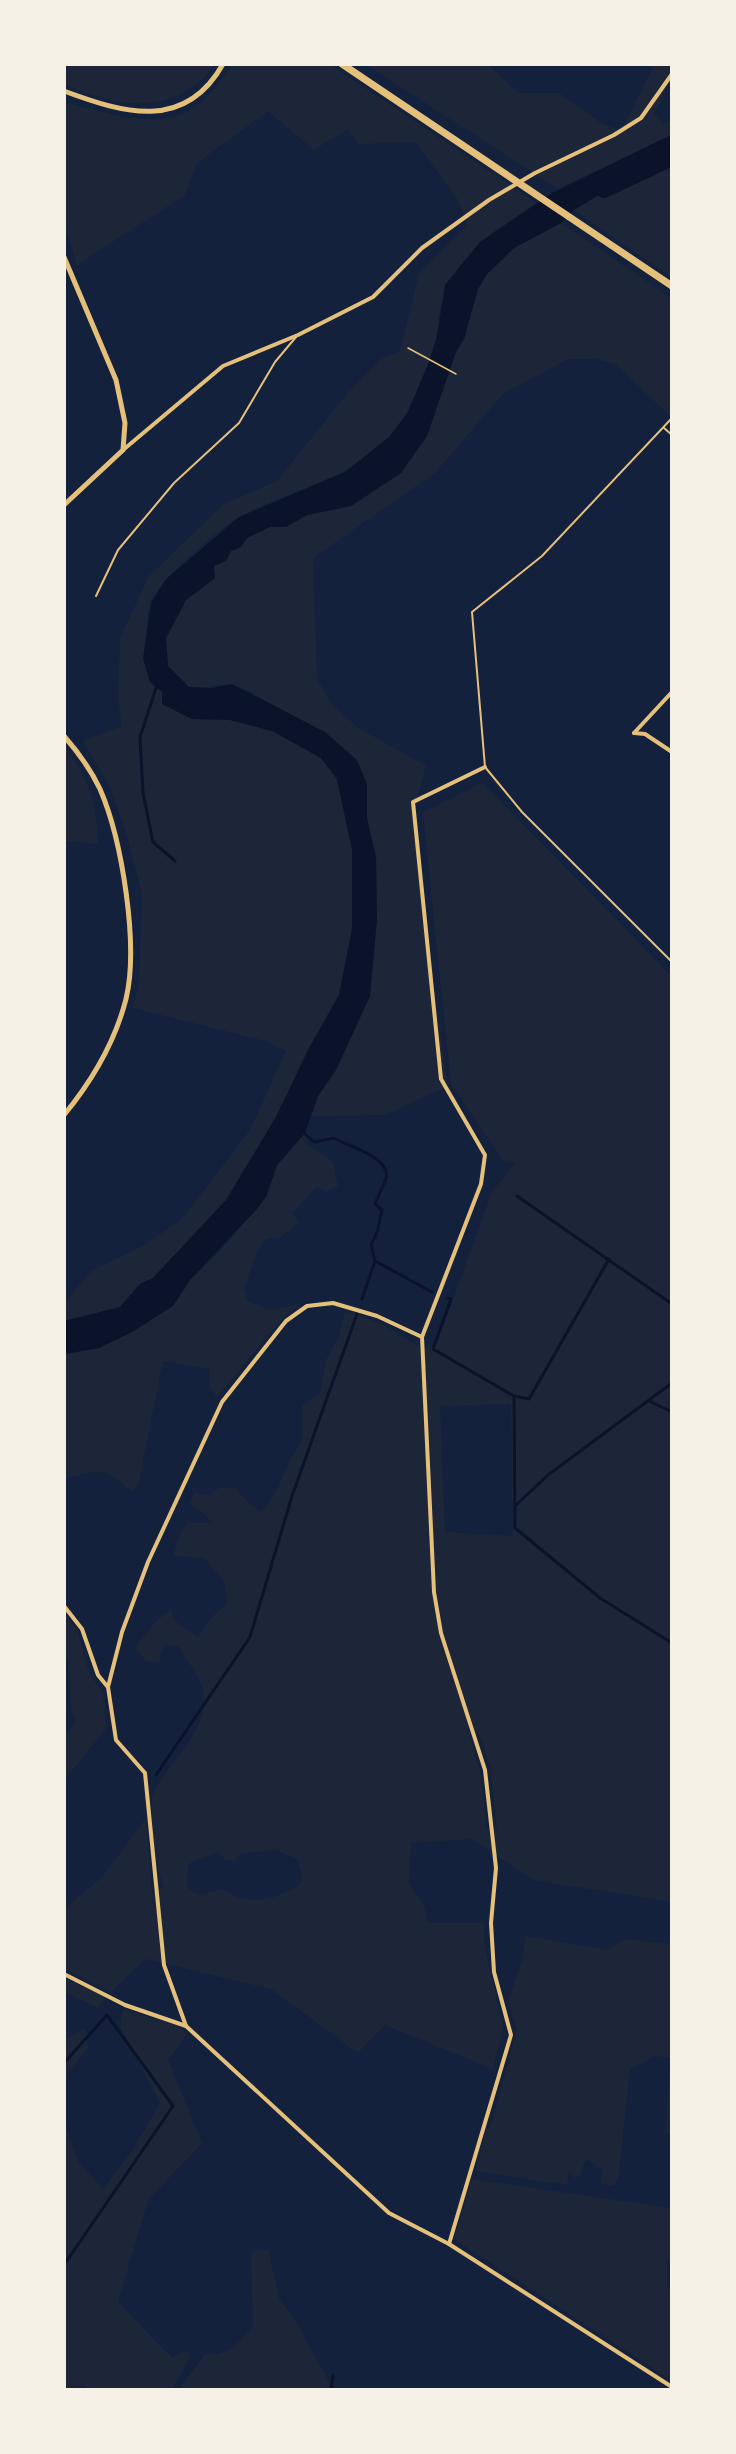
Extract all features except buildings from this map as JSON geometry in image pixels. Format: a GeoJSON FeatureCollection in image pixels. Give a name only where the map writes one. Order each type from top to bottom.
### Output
{"type":"FeatureCollection","features":[{"type":"Feature","properties":{"kind":"highway"},"geometry":{"type":"LineString","coordinates":[[342,64],[672,286]]}},
{"type":"Feature","properties":{"kind":"street"},"geometry":{"type":"LineString","coordinates":[[64,91],[130,111],[149,113],[168,110],[185,104],[200,92],[223,64]]}},
{"type":"Feature","properties":{"kind":"street"},"geometry":{"type":"LineString","coordinates":[[64,505],[123,450],[223,366],[298,335],[373,297],[422,248],[489,200],[535,173],[614,135],[641,118],[672,74]]}},
{"type":"Feature","properties":{"kind":"street"},"geometry":{"type":"LineString","coordinates":[[64,257],[116,380],[125,423],[123,450]]}},
{"type":"Feature","properties":{"kind":"street"},"geometry":{"type":"LineString","coordinates":[[672,692],[634,733],[645,734],[672,752]]}},
{"type":"Feature","properties":{"kind":"street"},"geometry":{"type":"LineString","coordinates":[[64,736],[81,756],[99,788],[112,824],[126,899],[129,933],[128,987],[120,1020],[96,1070],[64,1115]]}},
{"type":"Feature","properties":{"kind":"street"},"geometry":{"type":"LineString","coordinates":[[449,2244],[511,2034],[494,1972],[491,1923],[496,1868],[486,1770],[441,1633],[434,1592],[422,1337],[482,1184],[485,1155],[441,1079],[413,802],[485,767]]}},
{"type":"Feature","properties":{"kind":"street"},"geometry":{"type":"LineString","coordinates":[[186,2026],[164,1965],[145,1773],[116,1740],[108,1687],[122,1632],[148,1562],[222,1402],[286,1321],[308,1306],[333,1303],[377,1316],[422,1337]]}},
{"type":"Feature","properties":{"kind":"street"},"geometry":{"type":"LineString","coordinates":[[64,1606],[82,1629],[98,1675],[108,1687]]}},
{"type":"Feature","properties":{"kind":"street"},"geometry":{"type":"LineString","coordinates":[[64,1974],[125,2005],[186,2026],[389,2213],[449,2244],[672,2387]]}},
{"type":"Feature","properties":{"kind":"lane"},"geometry":{"type":"LineString","coordinates":[[96,597],[118,550],[174,483],[239,423],[275,362],[298,335]]}},
{"type":"Feature","properties":{"kind":"lane"},"geometry":{"type":"LineString","coordinates":[[672,418],[542,556],[472,612],[485,767],[522,812],[672,962]]}},
{"type":"Feature","properties":{"kind":"lane"},"geometry":{"type":"LineString","coordinates":[[664,428],[672,435]]}},
{"type":"Feature","properties":{"kind":"path"},"geometry":{"type":"LineString","coordinates":[[408,348],[456,374]]}},
{"type":"Feature","properties":{"kind":"shaded area"},"geometry":{"type":"Polygon","coordinates":[[[65,64],[215,65],[199,82],[182,93],[164,100],[145,103],[106,99],[65,85],[65,64]]]}},
{"type":"Feature","properties":{"kind":"shaded area"},"geometry":{"type":"Polygon","coordinates":[[[232,65],[331,65],[537,203],[492,234],[466,258],[455,273],[441,306],[433,350],[424,376],[413,402],[390,435],[374,451],[339,474],[259,507],[230,523],[164,582],[150,604],[145,660],[151,680],[162,692],[163,704],[192,719],[230,720],[272,731],[321,758],[337,779],[352,850],[352,929],[339,995],[309,1048],[276,1117],[226,1200],[153,1278],[140,1284],[120,1307],[65,1321],[65,1302],[91,1271],[143,1246],[182,1219],[250,1130],[286,1051],[269,1042],[133,1008],[139,983],[142,894],[127,836],[110,787],[83,741],[122,726],[118,699],[120,638],[149,576],[224,504],[277,481],[346,395],[381,359],[400,351],[419,273],[468,225],[458,200],[416,142],[359,144],[348,129],[314,150],[268,111],[197,163],[185,195],[77,265],[65,224],[64,102],[135,118],[171,117],[188,111],[203,101],[232,65]]]}},
{"type":"Feature","properties":{"kind":"shaded area"},"geometry":{"type":"Polygon","coordinates":[[[367,65],[488,65],[518,93],[559,93],[604,125],[622,130],[654,65],[671,65],[671,79],[654,114],[664,124],[671,120],[671,135],[558,189],[367,65]]]}},
{"type":"Feature","properties":{"kind":"shaded area"},"geometry":{"type":"Polygon","coordinates":[[[671,135],[671,161],[625,179],[574,210],[561,223],[514,248],[487,274],[478,289],[464,339],[456,352],[427,436],[401,473],[351,506],[307,515],[286,527],[270,527],[247,538],[241,547],[231,551],[226,561],[214,566],[215,578],[186,600],[166,638],[168,666],[189,687],[211,688],[232,684],[325,732],[357,760],[367,784],[367,818],[376,857],[377,919],[370,996],[336,1070],[318,1096],[305,1133],[277,1165],[266,1197],[257,1209],[190,1280],[173,1306],[132,1332],[99,1348],[65,1354],[64,1321],[120,1307],[140,1284],[153,1278],[226,1200],[276,1117],[309,1048],[339,995],[352,929],[352,850],[337,779],[321,758],[272,731],[230,720],[192,719],[162,704],[162,692],[150,682],[143,659],[151,603],[166,579],[239,517],[345,472],[389,437],[407,414],[429,362],[437,336],[445,285],[480,242],[552,193],[671,135]]]}},
{"type":"Feature","properties":{"kind":"shaded area"},"geometry":{"type":"Polygon","coordinates":[[[671,161],[671,277],[574,210],[625,179],[671,161]]]}},
{"type":"Feature","properties":{"kind":"shaded area"},"geometry":{"type":"Polygon","coordinates":[[[561,223],[671,298],[671,417],[615,364],[596,359],[568,359],[503,394],[435,473],[313,558],[317,678],[330,702],[357,727],[426,766],[414,810],[414,826],[447,1086],[385,1115],[311,1116],[318,1096],[336,1070],[370,996],[377,919],[376,857],[367,818],[366,784],[279,711],[244,689],[231,685],[190,688],[168,666],[166,638],[186,600],[208,584],[214,566],[226,561],[231,551],[241,547],[247,538],[270,527],[286,527],[307,515],[351,506],[401,473],[427,436],[456,352],[464,339],[478,289],[487,274],[514,248],[561,223]]]}},
{"type":"Feature","properties":{"kind":"shaded area"},"geometry":{"type":"Polygon","coordinates":[[[64,746],[80,769],[90,792],[96,817],[98,844],[65,841],[64,746]]]}},
{"type":"Feature","properties":{"kind":"shaded area"},"geometry":{"type":"Polygon","coordinates":[[[483,783],[671,976],[671,1902],[533,1880],[472,1839],[411,1843],[409,1884],[424,1905],[428,1923],[484,1923],[484,1943],[503,2026],[493,2069],[385,2025],[358,2053],[271,1989],[145,1959],[111,1992],[65,1969],[64,1909],[102,1877],[146,1818],[152,1893],[164,1887],[153,1839],[152,1800],[161,1781],[194,1734],[204,1708],[204,1695],[197,1676],[178,1646],[165,1644],[159,1662],[146,1661],[135,1647],[157,1620],[171,1610],[175,1621],[198,1637],[214,1615],[228,1603],[224,1582],[204,1558],[173,1556],[181,1531],[188,1523],[212,1523],[206,1515],[190,1504],[194,1492],[209,1495],[219,1488],[235,1487],[250,1505],[262,1511],[278,1488],[289,1462],[302,1441],[302,1406],[320,1393],[326,1360],[339,1336],[345,1311],[382,1324],[421,1348],[436,1346],[492,1192],[515,1163],[504,1162],[451,1084],[423,813],[483,783]],[[511,1404],[440,1406],[445,1532],[513,1536],[511,1404]],[[467,1725],[480,1771],[487,1829],[497,1829],[490,1766],[480,1735],[467,1725]],[[276,1850],[241,1853],[235,1861],[226,1860],[216,1851],[191,1862],[188,1865],[187,1887],[198,1895],[223,1889],[239,1898],[256,1900],[281,1894],[301,1883],[302,1874],[297,1859],[276,1850]]]}},
{"type":"Feature","properties":{"kind":"shaded area"},"geometry":{"type":"Polygon","coordinates":[[[305,1133],[306,1143],[333,1162],[338,1186],[327,1191],[316,1187],[292,1213],[299,1222],[281,1237],[266,1239],[257,1252],[244,1289],[248,1301],[269,1310],[301,1304],[283,1318],[217,1397],[209,1385],[210,1369],[163,1361],[138,1486],[132,1492],[102,1472],[65,1478],[64,1354],[99,1348],[132,1332],[173,1306],[190,1280],[222,1249],[266,1197],[277,1165],[305,1133]]]}},
{"type":"Feature","properties":{"kind":"shaded area"},"geometry":{"type":"Polygon","coordinates":[[[65,1613],[78,1632],[89,1673],[103,1693],[106,1729],[65,1779],[65,1736],[76,1722],[71,1708],[69,1662],[65,1655],[65,1613]]]}},
{"type":"Feature","properties":{"kind":"shaded area"},"geometry":{"type":"Polygon","coordinates":[[[671,1927],[671,2058],[655,2056],[630,2069],[618,2180],[612,2186],[600,2183],[603,2170],[589,2160],[585,2161],[580,2176],[575,2178],[569,2172],[567,2185],[475,2171],[487,2127],[490,2129],[517,2029],[508,2001],[522,1959],[526,1936],[609,1950],[624,1939],[669,1944],[671,1927]]]}},
{"type":"Feature","properties":{"kind":"shaded area"},"geometry":{"type":"Polygon","coordinates":[[[65,1978],[106,1997],[98,2008],[65,1992],[65,1978]]]}},
{"type":"Feature","properties":{"kind":"shaded area"},"geometry":{"type":"Polygon","coordinates":[[[123,2010],[176,2025],[187,2034],[168,2060],[202,2143],[148,2200],[118,2302],[172,2358],[188,2351],[190,2358],[172,2389],[87,2389],[84,2385],[65,2389],[65,2122],[77,2160],[103,2189],[132,2151],[160,2103],[120,2027],[123,2010]]]}},
{"type":"Feature","properties":{"kind":"shaded area"},"geometry":{"type":"Polygon","coordinates":[[[85,2028],[88,2048],[65,2076],[65,2039],[85,2028]]]}},
{"type":"Feature","properties":{"kind":"shaded area"},"geometry":{"type":"Polygon","coordinates":[[[671,2058],[672,2134],[669,2135],[665,2133],[671,2058]]]}},
{"type":"Feature","properties":{"kind":"shaded area"},"geometry":{"type":"Polygon","coordinates":[[[472,2179],[671,2208],[671,2259],[667,2262],[667,2288],[671,2290],[671,2380],[454,2239],[472,2179]]]}},
{"type":"Feature","properties":{"kind":"shaded area"},"geometry":{"type":"Polygon","coordinates":[[[268,2249],[279,2298],[296,2322],[333,2389],[179,2389],[205,2354],[227,2351],[238,2343],[253,2326],[251,2252],[268,2249]]]}},
{"type":"Feature","properties":{"kind":"waterway"},"geometry":{"type":"LineString","coordinates":[[604,190],[672,158]]}},
{"type":"Feature","properties":{"kind":"waterway"},"geometry":{"type":"LineString","coordinates":[[157,685],[140,737],[143,793],[153,842],[175,861]]}},
{"type":"Feature","properties":{"kind":"waterway"},"geometry":{"type":"LineString","coordinates":[[304,1133],[314,1142],[334,1138],[367,1153],[382,1164],[386,1171],[386,1178],[375,1204],[382,1210],[377,1233],[371,1245],[375,1261],[432,1292]]}},
{"type":"Feature","properties":{"kind":"waterway"},"geometry":{"type":"LineString","coordinates":[[517,1196],[672,1304]]}},
{"type":"Feature","properties":{"kind":"waterway"},"geometry":{"type":"LineString","coordinates":[[514,1396],[529,1399],[609,1259]]}},
{"type":"Feature","properties":{"kind":"waterway"},"geometry":{"type":"LineString","coordinates":[[362,1299],[375,1261]]}},
{"type":"Feature","properties":{"kind":"waterway"},"geometry":{"type":"LineString","coordinates":[[447,1298],[451,1299],[433,1349],[514,1396],[515,1528],[600,1598],[672,1643]]}},
{"type":"Feature","properties":{"kind":"waterway"},"geometry":{"type":"LineString","coordinates":[[156,1775],[250,1637],[292,1496],[357,1314]]}},
{"type":"Feature","properties":{"kind":"waterway"},"geometry":{"type":"LineString","coordinates":[[515,1506],[548,1475],[672,1383]]}},
{"type":"Feature","properties":{"kind":"waterway"},"geometry":{"type":"LineString","coordinates":[[649,1401],[672,1412]]}},
{"type":"Feature","properties":{"kind":"waterway"},"geometry":{"type":"LineString","coordinates":[[64,2063],[107,2015],[173,2106],[64,2265]]}},
{"type":"Feature","properties":{"kind":"waterway"},"geometry":{"type":"LineString","coordinates":[[331,2390],[333,2375]]}}]}
